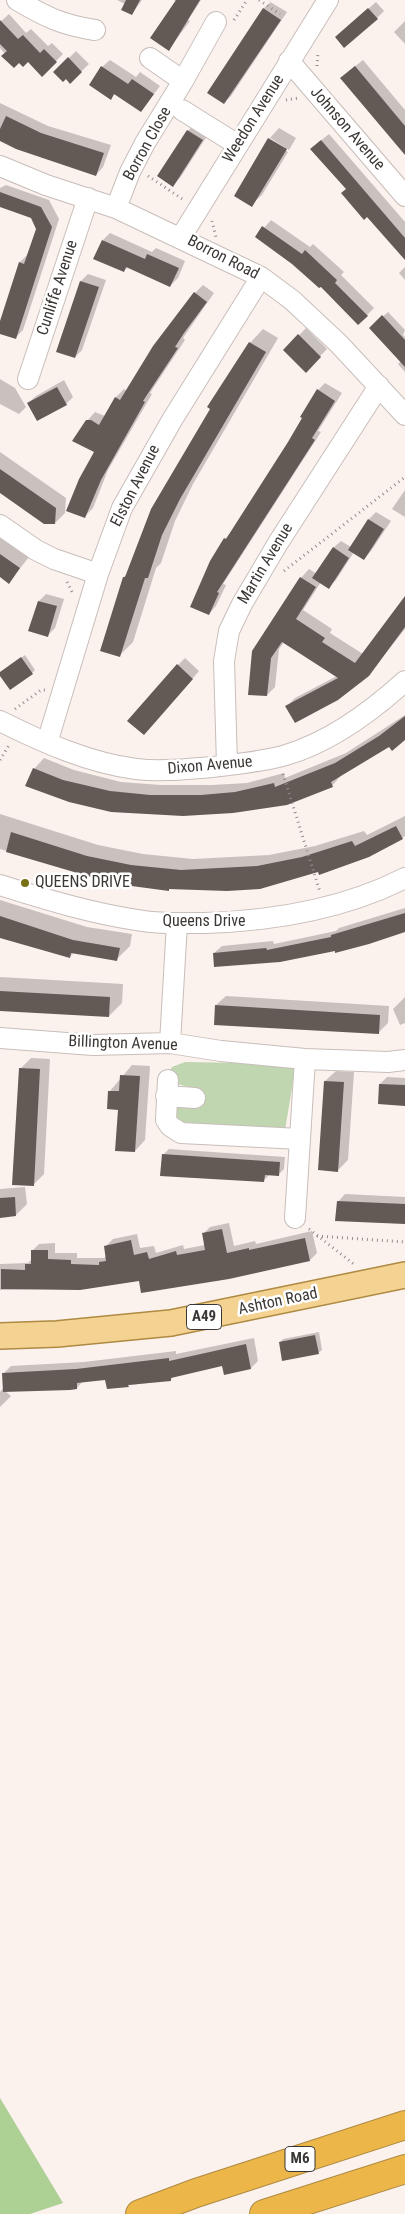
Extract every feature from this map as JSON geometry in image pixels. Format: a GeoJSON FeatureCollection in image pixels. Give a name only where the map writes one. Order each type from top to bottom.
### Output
{"type":"FeatureCollection","features":[{"type":"Feature","properties":{"kind":"highway","name":"M6"},"geometry":{"type":"LineString","coordinates":[[140,2214],[196,2193],[405,2125]]}},
{"type":"Feature","properties":{"kind":"highway"},"geometry":{"type":"LineString","coordinates":[[264,2214],[405,2169]]}},
{"type":"Feature","properties":{"kind":"highway"},"geometry":{"type":"LineString","coordinates":[[273,2214],[307,2200]]}},
{"type":"Feature","properties":{"kind":"main road","name":"Ashton Road"},"geometry":{"type":"LineString","coordinates":[[0,1336],[57,1334],[171,1323],[405,1275]]}},
{"type":"Feature","properties":{"kind":"street"},"geometry":{"type":"LineString","coordinates":[[17,0],[50,19],[71,26],[96,30]]}},
{"type":"Feature","properties":{"kind":"street","name":"Weedon Avenue"},"geometry":{"type":"LineString","coordinates":[[180,237],[328,0]]}},
{"type":"Feature","properties":{"kind":"street","name":"Borron Close"},"geometry":{"type":"LineString","coordinates":[[116,208],[130,172],[145,143],[188,73],[216,22]]}},
{"type":"Feature","properties":{"kind":"street"},"geometry":{"type":"LineString","coordinates":[[150,58],[188,73]]}},
{"type":"Feature","properties":{"kind":"street","name":"Johnson Avenue"},"geometry":{"type":"LineString","coordinates":[[289,61],[405,196]]}},
{"type":"Feature","properties":{"kind":"street"},"geometry":{"type":"LineString","coordinates":[[182,110],[238,146]]}},
{"type":"Feature","properties":{"kind":"street","name":"Borron Road"},"geometry":{"type":"LineString","coordinates":[[0,166],[46,185],[116,208],[261,277],[292,300],[339,344],[405,415]]}},
{"type":"Feature","properties":{"kind":"street","name":"Cunliffe Avenue"},"geometry":{"type":"LineString","coordinates":[[28,379],[88,198]]}},
{"type":"Feature","properties":{"kind":"street","name":"Elston Avenue"},"geometry":{"type":"LineString","coordinates":[[47,743],[98,574],[122,508],[142,470],[261,277]]}},
{"type":"Feature","properties":{"kind":"street","name":"Martin Avenue"},"geometry":{"type":"LineString","coordinates":[[227,765],[224,661],[230,631],[242,604],[278,543],[379,386]]}},
{"type":"Feature","properties":{"kind":"street"},"geometry":{"type":"LineString","coordinates":[[0,524],[36,550],[54,559],[98,574]]}},
{"type":"Feature","properties":{"kind":"street","name":"Dixon Avenue"},"geometry":{"type":"LineString","coordinates":[[7,716],[47,743],[98,760],[134,769],[169,771],[252,763],[297,751],[350,723],[371,709],[405,681]]}},
{"type":"Feature","properties":{"kind":"street","name":"Queens Drive"},"geometry":{"type":"LineString","coordinates":[[0,885],[71,907],[115,917],[146,922],[177,923],[253,921],[282,917],[343,902],[405,878]]}},
{"type":"Feature","properties":{"kind":"street"},"geometry":{"type":"LineString","coordinates":[[170,1043],[177,923]]}},
{"type":"Feature","properties":{"kind":"street","name":"Billington Avenue"},"geometry":{"type":"LineString","coordinates":[[0,1038],[93,1045],[170,1043],[221,1051],[305,1059],[388,1062],[405,1060]]}},
{"type":"Feature","properties":{"kind":"street"},"geometry":{"type":"LineString","coordinates":[[295,1218],[305,1059]]}},
{"type":"Feature","properties":{"kind":"street"},"geometry":{"type":"LineString","coordinates":[[195,1098],[167,1088],[166,1120],[170,1126],[181,1133],[300,1140]]}},
{"type":"Feature","properties":{"kind":"path"},"geometry":{"type":"LineString","coordinates":[[259,0],[280,14]]}},
{"type":"Feature","properties":{"kind":"path"},"geometry":{"type":"LineString","coordinates":[[315,71],[317,68],[316,47]]}},
{"type":"Feature","properties":{"kind":"path"},"geometry":{"type":"LineString","coordinates":[[278,100],[298,99],[302,96]]}},
{"type":"Feature","properties":{"kind":"path"},"geometry":{"type":"LineString","coordinates":[[146,175],[185,200]]}},
{"type":"Feature","properties":{"kind":"path"},"geometry":{"type":"LineString","coordinates":[[212,220],[216,237]]}},
{"type":"Feature","properties":{"kind":"path"},"geometry":{"type":"LineString","coordinates":[[281,573],[405,477]]}},
{"type":"Feature","properties":{"kind":"path"},"geometry":{"type":"LineString","coordinates":[[7,716],[42,690],[46,690]]}},
{"type":"Feature","properties":{"kind":"path"},"geometry":{"type":"LineString","coordinates":[[0,760],[12,740]]}},
{"type":"Feature","properties":{"kind":"path"},"geometry":{"type":"LineString","coordinates":[[280,766],[321,892]]}},
{"type":"Feature","properties":{"kind":"path"},"geometry":{"type":"LineString","coordinates":[[295,1218],[360,1268]]}},
{"type":"Feature","properties":{"kind":"path"},"geometry":{"type":"LineString","coordinates":[[316,1236],[405,1242]]}},
{"type":"Feature","properties":{"kind":"green space"},"geometry":{"type":"Polygon","coordinates":[[[185,1062],[296,1064],[285,1130],[179,1122],[170,1111],[196,1089],[174,1083],[170,1071],[172,1067],[185,1062]]]}},
{"type":"Feature","properties":{"kind":"green space"},"geometry":{"type":"Polygon","coordinates":[[[0,2098],[63,2203],[30,2214],[0,2214],[0,2098]]]}},
{"type":"Feature","properties":{"kind":"building"},"geometry":{"type":"Polygon","coordinates":[[[126,0],[140,0],[132,15],[121,10],[126,0]]]}},
{"type":"Feature","properties":{"kind":"building"},"geometry":{"type":"Polygon","coordinates":[[[176,0],[200,0],[169,51],[150,38],[176,0]]]}},
{"type":"Feature","properties":{"kind":"building"},"geometry":{"type":"Polygon","coordinates":[[[263,8],[281,20],[224,104],[207,93],[263,8]]]}},
{"type":"Feature","properties":{"kind":"building"},"geometry":{"type":"Polygon","coordinates":[[[368,8],[378,19],[344,48],[335,37],[368,8]]]}},
{"type":"Feature","properties":{"kind":"building"},"geometry":{"type":"Polygon","coordinates":[[[0,20],[18,39],[23,35],[40,53],[44,49],[57,62],[42,77],[28,62],[23,67],[19,63],[14,68],[1,56],[7,51],[0,44],[0,20]]]}},
{"type":"Feature","properties":{"kind":"building"},"geometry":{"type":"Polygon","coordinates":[[[68,57],[82,72],[70,84],[66,79],[63,82],[53,72],[68,57]]]}},
{"type":"Feature","properties":{"kind":"building"},"geometry":{"type":"Polygon","coordinates":[[[101,66],[128,84],[132,79],[154,94],[141,112],[114,94],[111,100],[89,85],[101,66]]]}},
{"type":"Feature","properties":{"kind":"building"},"geometry":{"type":"Polygon","coordinates":[[[355,66],[405,126],[405,155],[340,78],[355,66]]]}},
{"type":"Feature","properties":{"kind":"building"},"geometry":{"type":"Polygon","coordinates":[[[6,116],[41,133],[104,153],[96,176],[16,149],[0,141],[0,129],[6,116]]]}},
{"type":"Feature","properties":{"kind":"building"},"geometry":{"type":"Polygon","coordinates":[[[187,130],[203,140],[173,187],[157,176],[187,130]]]}},
{"type":"Feature","properties":{"kind":"building"},"geometry":{"type":"Polygon","coordinates":[[[268,138],[287,149],[252,207],[234,196],[268,138]]]}},
{"type":"Feature","properties":{"kind":"building"},"geometry":{"type":"Polygon","coordinates":[[[321,140],[405,238],[405,260],[367,217],[364,220],[341,193],[346,189],[310,149],[321,140]]]}},
{"type":"Feature","properties":{"kind":"building"},"geometry":{"type":"Polygon","coordinates":[[[0,192],[41,207],[52,227],[16,339],[0,334],[0,321],[19,262],[24,264],[36,229],[31,218],[0,207],[0,192]]]}},
{"type":"Feature","properties":{"kind":"building"},"geometry":{"type":"Polygon","coordinates":[[[262,226],[302,254],[305,250],[337,280],[335,283],[368,316],[358,325],[321,287],[319,288],[292,264],[255,237],[262,226]]]}},
{"type":"Feature","properties":{"kind":"building"},"geometry":{"type":"Polygon","coordinates":[[[102,240],[145,259],[147,254],[179,268],[170,287],[126,267],[124,272],[93,259],[102,240]]]}},
{"type":"Feature","properties":{"kind":"building"},"geometry":{"type":"Polygon","coordinates":[[[80,281],[99,287],[75,358],[56,352],[80,281]]]}},
{"type":"Feature","properties":{"kind":"building"},"geometry":{"type":"Polygon","coordinates":[[[194,292],[207,302],[184,333],[175,347],[178,348],[143,401],[145,402],[101,480],[85,518],[66,511],[79,479],[94,452],[72,441],[86,420],[91,420],[99,425],[115,397],[120,400],[153,346],[194,292]]]}},
{"type":"Feature","properties":{"kind":"building"},"geometry":{"type":"Polygon","coordinates":[[[382,315],[405,340],[405,367],[369,328],[382,315]]]}},
{"type":"Feature","properties":{"kind":"building"},"geometry":{"type":"Polygon","coordinates":[[[298,334],[321,357],[306,373],[283,350],[298,334]]]}},
{"type":"Feature","properties":{"kind":"building"},"geometry":{"type":"Polygon","coordinates":[[[249,342],[266,352],[180,499],[162,535],[148,578],[145,578],[120,657],[100,651],[123,577],[125,577],[151,509],[210,409],[207,407],[249,342]]]}},
{"type":"Feature","properties":{"kind":"building"},"geometry":{"type":"Polygon","coordinates":[[[57,387],[67,405],[37,421],[27,403],[57,387]]]}},
{"type":"Feature","properties":{"kind":"building"},"geometry":{"type":"Polygon","coordinates":[[[317,389],[335,401],[312,438],[315,440],[217,592],[219,593],[209,615],[190,607],[210,561],[288,442],[317,389]]]}},
{"type":"Feature","properties":{"kind":"building"},"geometry":{"type":"Polygon","coordinates":[[[0,469],[56,508],[55,524],[44,524],[0,493],[0,469]]]}},
{"type":"Feature","properties":{"kind":"building"},"geometry":{"type":"Polygon","coordinates":[[[368,519],[384,529],[364,560],[348,550],[368,519]]]}},
{"type":"Feature","properties":{"kind":"building"},"geometry":{"type":"Polygon","coordinates":[[[333,547],[349,558],[329,589],[312,578],[333,547]]]}},
{"type":"Feature","properties":{"kind":"building"},"geometry":{"type":"Polygon","coordinates":[[[0,554],[20,568],[9,584],[0,577],[0,554]]]}},
{"type":"Feature","properties":{"kind":"building"},"geometry":{"type":"Polygon","coordinates":[[[300,577],[316,587],[296,619],[325,638],[322,642],[355,663],[405,596],[405,627],[369,676],[338,700],[295,723],[285,706],[338,678],[282,642],[271,658],[267,696],[248,695],[252,651],[300,577]]]}},
{"type":"Feature","properties":{"kind":"building"},"geometry":{"type":"Polygon","coordinates":[[[38,601],[57,606],[48,637],[28,631],[38,601]]]}},
{"type":"Feature","properties":{"kind":"building"},"geometry":{"type":"Polygon","coordinates":[[[21,657],[33,674],[10,690],[0,676],[0,672],[21,657]]]}},
{"type":"Feature","properties":{"kind":"building"},"geometry":{"type":"Polygon","coordinates":[[[177,664],[193,679],[144,735],[127,721],[177,664]]]}},
{"type":"Feature","properties":{"kind":"building"},"geometry":{"type":"Polygon","coordinates":[[[405,716],[405,740],[392,751],[389,747],[331,782],[333,787],[287,805],[233,813],[183,816],[111,812],[69,802],[25,786],[33,768],[63,780],[110,791],[150,795],[201,795],[235,792],[274,783],[275,787],[335,763],[379,736],[405,716]]]}},
{"type":"Feature","properties":{"kind":"building"},"geometry":{"type":"Polygon","coordinates":[[[396,826],[403,839],[369,857],[319,875],[318,872],[260,889],[227,891],[169,889],[169,891],[124,885],[6,852],[11,832],[87,856],[131,865],[181,870],[257,866],[302,857],[352,841],[355,846],[396,826]]]}},
{"type":"Feature","properties":{"kind":"building"},"geometry":{"type":"Polygon","coordinates":[[[405,913],[405,932],[369,944],[335,953],[335,951],[280,962],[214,967],[213,953],[266,948],[267,950],[331,937],[331,935],[405,913]]]}},
{"type":"Feature","properties":{"kind":"building"},"geometry":{"type":"Polygon","coordinates":[[[0,916],[73,940],[120,948],[117,961],[71,953],[70,958],[0,938],[0,916]]]}},
{"type":"Feature","properties":{"kind":"building"},"geometry":{"type":"Polygon","coordinates":[[[0,991],[110,997],[109,1017],[0,1011],[0,991]]]}},
{"type":"Feature","properties":{"kind":"building"},"geometry":{"type":"Polygon","coordinates":[[[215,1005],[380,1015],[379,1034],[214,1025],[215,1005]]]}},
{"type":"Feature","properties":{"kind":"building"},"geometry":{"type":"Polygon","coordinates":[[[19,1068],[40,1069],[34,1186],[12,1185],[19,1068]]]}},
{"type":"Feature","properties":{"kind":"building"},"geometry":{"type":"Polygon","coordinates":[[[120,1075],[140,1076],[135,1152],[115,1151],[118,1110],[107,1109],[108,1091],[119,1091],[120,1075]]]}},
{"type":"Feature","properties":{"kind":"building"},"geometry":{"type":"Polygon","coordinates":[[[324,1081],[344,1082],[338,1172],[318,1170],[324,1081]]]}},
{"type":"Feature","properties":{"kind":"building"},"geometry":{"type":"Polygon","coordinates":[[[379,1084],[405,1085],[405,1106],[378,1104],[379,1084]]]}},
{"type":"Feature","properties":{"kind":"building"},"geometry":{"type":"Polygon","coordinates":[[[162,1154],[280,1162],[279,1176],[265,1175],[264,1182],[160,1176],[162,1154]]]}},
{"type":"Feature","properties":{"kind":"building"},"geometry":{"type":"Polygon","coordinates":[[[15,1197],[16,1216],[0,1218],[0,1198],[15,1197]]]}},
{"type":"Feature","properties":{"kind":"building"},"geometry":{"type":"Polygon","coordinates":[[[337,1201],[405,1204],[405,1224],[335,1221],[337,1201]]]}},
{"type":"Feature","properties":{"kind":"building"},"geometry":{"type":"Polygon","coordinates":[[[222,1229],[227,1253],[305,1238],[310,1261],[229,1279],[141,1293],[139,1281],[80,1290],[1,1289],[1,1269],[25,1270],[25,1264],[31,1264],[31,1250],[48,1250],[48,1259],[71,1260],[71,1264],[99,1265],[99,1262],[106,1261],[104,1246],[131,1240],[134,1255],[147,1252],[149,1259],[176,1251],[177,1255],[205,1250],[202,1233],[222,1229]]]}},
{"type":"Feature","properties":{"kind":"building"},"geometry":{"type":"Polygon","coordinates":[[[315,1335],[319,1354],[282,1361],[279,1342],[315,1335]]]}},
{"type":"Feature","properties":{"kind":"building"},"geometry":{"type":"Polygon","coordinates":[[[246,1344],[251,1369],[224,1375],[222,1366],[171,1378],[171,1381],[128,1385],[129,1387],[107,1389],[105,1380],[77,1383],[77,1389],[70,1390],[3,1392],[2,1373],[76,1369],[169,1358],[169,1361],[246,1344]]]}},
{"type":"Feature","properties":{"kind":"place","name":"QUEENS DRIVE"},"geometry":{"type":"Point","coordinates":[25,883]}}]}
